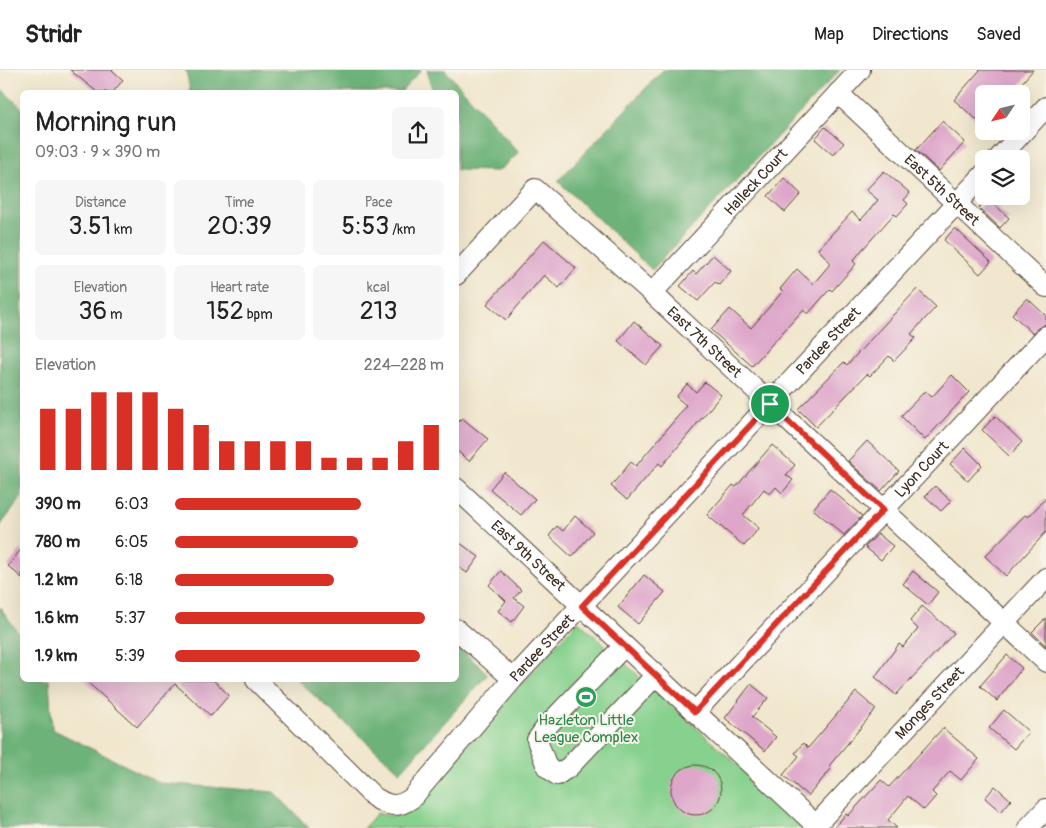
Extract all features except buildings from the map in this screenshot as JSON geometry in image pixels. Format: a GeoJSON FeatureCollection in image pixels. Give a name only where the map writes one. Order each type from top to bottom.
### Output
{"type":"FeatureCollection","features":[{"type":"Feature","properties":{"kind":"street","name":"Halleck Court"},"geometry":{"type":"LineString","coordinates":[[652,293],[860,70]]}},
{"type":"Feature","properties":{"kind":"street","name":"East 5th Street"},"geometry":{"type":"LineString","coordinates":[[838,93],[1046,287]]}},
{"type":"Feature","properties":{"kind":"street"},"geometry":{"type":"LineString","coordinates":[[1006,150],[1046,107]]}},
{"type":"Feature","properties":{"kind":"street","name":"Pardee Street"},"geometry":{"type":"LineString","coordinates":[[258,682],[374,797],[384,804],[392,806],[402,805],[412,798],[513,679],[975,183]]}},
{"type":"Feature","properties":{"kind":"street","name":"East 7th Street"},"geometry":{"type":"LineString","coordinates":[[459,272],[535,189],[652,293],[1046,662]]}},
{"type":"Feature","properties":{"kind":"street","name":"Lyon Court"},"geometry":{"type":"LineString","coordinates":[[695,712],[1046,336]]}},
{"type":"Feature","properties":{"kind":"street","name":"East 9th Street"},"geometry":{"type":"LineString","coordinates":[[459,491],[816,827]]}},
{"type":"Feature","properties":{"kind":"street","name":"Monges Street"},"geometry":{"type":"LineString","coordinates":[[816,827],[1046,578]]}},
{"type":"Feature","properties":{"kind":"street"},"geometry":{"type":"LineString","coordinates":[[459,632],[513,679]]}},
{"type":"Feature","properties":{"kind":"street"},"geometry":{"type":"LineString","coordinates":[[624,646],[547,726],[537,740],[547,767],[557,775],[569,767],[656,675]]}},
{"type":"Feature","properties":{"kind":"street"},"geometry":{"type":"LineString","coordinates":[[1028,828],[1046,809]]}},
{"type":"Feature","properties":{"kind":"green space"},"geometry":{"type":"Polygon","coordinates":[[[186,70],[421,70],[403,90],[190,90],[186,70]]]}},
{"type":"Feature","properties":{"kind":"green space"},"geometry":{"type":"Polygon","coordinates":[[[427,70],[445,70],[519,153],[498,171],[459,170],[459,90],[432,90],[427,70]]]}},
{"type":"Feature","properties":{"kind":"green space"},"geometry":{"type":"Polygon","coordinates":[[[663,70],[840,70],[652,270],[558,181],[663,70]]]}},
{"type":"Feature","properties":{"kind":"green space"},"geometry":{"type":"Polygon","coordinates":[[[0,88],[20,106],[20,500],[0,526],[0,88]]]}},
{"type":"Feature","properties":{"kind":"green space"},"geometry":{"type":"Polygon","coordinates":[[[0,607],[20,635],[20,682],[49,682],[52,729],[160,783],[274,792],[309,828],[0,828],[0,607]]]}},
{"type":"Feature","properties":{"kind":"green space","name":"Hazleton Little League Complex"},"geometry":{"type":"Polygon","coordinates":[[[578,621],[802,823],[802,828],[364,828],[377,813],[395,816],[417,801],[578,621]]]}},
{"type":"Feature","properties":{"kind":"green space"},"geometry":{"type":"Polygon","coordinates":[[[459,648],[488,674],[400,772],[299,682],[459,682],[459,648]]]}},
{"type":"Feature","properties":{"kind":"place","name":"Hazleton Little League Complex"},"geometry":{"type":"Point","coordinates":[586,697]}},
{"type":"Feature","properties":{"kind":"route"},"geometry":{"type":"LineString","coordinates":[[770,404],[883,510],[695,712],[582,606],[770,404]]}}]}
